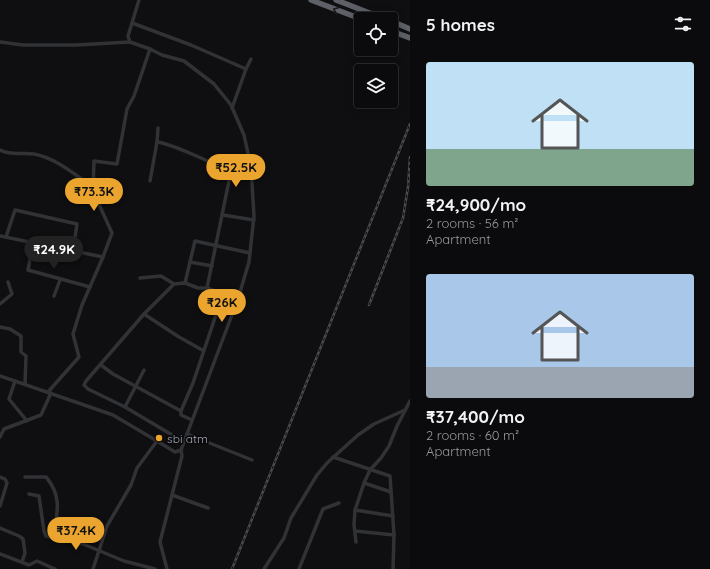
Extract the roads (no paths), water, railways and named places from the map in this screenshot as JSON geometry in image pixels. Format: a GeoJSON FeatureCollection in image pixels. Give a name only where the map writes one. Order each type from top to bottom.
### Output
{"type":"FeatureCollection","features":[{"type":"Feature","properties":{"kind":"highway"},"geometry":{"type":"LineString","coordinates":[[311,0],[354,16]]}},
{"type":"Feature","properties":{"kind":"highway"},"geometry":{"type":"LineString","coordinates":[[336,0],[367,12]]}},
{"type":"Feature","properties":{"kind":"highway"},"geometry":{"type":"LineString","coordinates":[[398,24],[410,29]]}},
{"type":"Feature","properties":{"kind":"highway"},"geometry":{"type":"LineString","coordinates":[[398,34],[410,38]]}},
{"type":"Feature","properties":{"kind":"street"},"geometry":{"type":"LineString","coordinates":[[130,42],[128,36],[139,0]]}},
{"type":"Feature","properties":{"kind":"street"},"geometry":{"type":"LineString","coordinates":[[132,23],[191,45],[246,69]]}},
{"type":"Feature","properties":{"kind":"street"},"geometry":{"type":"LineString","coordinates":[[0,42],[23,45],[130,42],[162,55],[184,61],[214,84],[232,108],[244,135],[251,167],[254,220],[249,262],[238,299],[181,450],[182,456],[160,542],[167,569]]}},
{"type":"Feature","properties":{"kind":"street"},"geometry":{"type":"LineString","coordinates":[[0,437],[4,429],[41,415],[50,393],[79,357],[73,334],[112,233],[93,191],[94,161],[117,164],[127,109],[134,96],[150,49]]}},
{"type":"Feature","properties":{"kind":"street"},"geometry":{"type":"LineString","coordinates":[[232,108],[250,59]]}},
{"type":"Feature","properties":{"kind":"street"},"geometry":{"type":"LineString","coordinates":[[150,181],[158,128]]}},
{"type":"Feature","properties":{"kind":"street"},"geometry":{"type":"LineString","coordinates":[[157,142],[210,162],[228,173],[230,176],[207,288]]}},
{"type":"Feature","properties":{"kind":"street"},"geometry":{"type":"LineString","coordinates":[[0,150],[13,154],[32,154],[44,157],[69,170],[93,187]]}},
{"type":"Feature","properties":{"kind":"street"},"geometry":{"type":"LineString","coordinates":[[6,237],[15,210],[76,224],[73,251]]}},
{"type":"Feature","properties":{"kind":"street"},"geometry":{"type":"LineString","coordinates":[[223,215],[254,220]]}},
{"type":"Feature","properties":{"kind":"street"},"geometry":{"type":"LineString","coordinates":[[0,236],[104,257]]}},
{"type":"Feature","properties":{"kind":"street"},"geometry":{"type":"LineString","coordinates":[[185,283],[194,241],[250,253]]}},
{"type":"Feature","properties":{"kind":"street"},"geometry":{"type":"LineString","coordinates":[[33,243],[28,270],[90,287]]}},
{"type":"Feature","properties":{"kind":"street"},"geometry":{"type":"LineString","coordinates":[[190,262],[212,266]]}},
{"type":"Feature","properties":{"kind":"street"},"geometry":{"type":"LineString","coordinates":[[140,278],[162,276],[174,284],[185,283],[198,288],[207,288],[223,294],[181,415],[192,420]]}},
{"type":"Feature","properties":{"kind":"street"},"geometry":{"type":"LineString","coordinates":[[54,296],[60,280]]}},
{"type":"Feature","properties":{"kind":"street"},"geometry":{"type":"LineString","coordinates":[[0,304],[12,294],[8,282]]}},
{"type":"Feature","properties":{"kind":"street"},"geometry":{"type":"LineString","coordinates":[[174,284],[144,314],[84,385],[88,389],[125,407],[184,442]]}},
{"type":"Feature","properties":{"kind":"street"},"geometry":{"type":"LineString","coordinates":[[144,314],[178,337],[204,351]]}},
{"type":"Feature","properties":{"kind":"street"},"geometry":{"type":"LineString","coordinates":[[0,327],[10,329],[21,336],[21,352],[26,356],[25,384]]}},
{"type":"Feature","properties":{"kind":"street"},"geometry":{"type":"LineString","coordinates":[[101,365],[182,411]]}},
{"type":"Feature","properties":{"kind":"street"},"geometry":{"type":"LineString","coordinates":[[125,407],[144,370]]}},
{"type":"Feature","properties":{"kind":"street"},"geometry":{"type":"LineString","coordinates":[[0,376],[113,415],[175,452],[181,450]]}},
{"type":"Feature","properties":{"kind":"street"},"geometry":{"type":"LineString","coordinates":[[15,381],[9,399],[27,421]]}},
{"type":"Feature","properties":{"kind":"street"},"geometry":{"type":"LineString","coordinates":[[356,542],[355,510],[364,483],[370,470],[389,446],[410,401]]}},
{"type":"Feature","properties":{"kind":"street"},"geometry":{"type":"LineString","coordinates":[[264,569],[278,549],[284,538],[291,518],[317,475],[333,457],[358,435],[374,424],[405,410]]}},
{"type":"Feature","properties":{"kind":"street"},"geometry":{"type":"LineString","coordinates":[[187,434],[252,460]]}},
{"type":"Feature","properties":{"kind":"street"},"geometry":{"type":"LineString","coordinates":[[93,569],[107,526],[131,485],[137,468],[157,441]]}},
{"type":"Feature","properties":{"kind":"street"},"geometry":{"type":"LineString","coordinates":[[333,457],[390,476],[394,535],[393,569]]}},
{"type":"Feature","properties":{"kind":"street"},"geometry":{"type":"LineString","coordinates":[[0,477],[7,483],[0,506]]}},
{"type":"Feature","properties":{"kind":"street"},"geometry":{"type":"LineString","coordinates":[[25,477],[46,477],[53,486],[59,505],[53,537]]}},
{"type":"Feature","properties":{"kind":"street"},"geometry":{"type":"LineString","coordinates":[[364,483],[391,492]]}},
{"type":"Feature","properties":{"kind":"street"},"geometry":{"type":"LineString","coordinates":[[29,494],[39,496],[46,536],[83,544],[124,561],[155,569]]}},
{"type":"Feature","properties":{"kind":"street"},"geometry":{"type":"LineString","coordinates":[[172,495],[208,508]]}},
{"type":"Feature","properties":{"kind":"street"},"geometry":{"type":"LineString","coordinates":[[299,569],[323,509],[339,503]]}},
{"type":"Feature","properties":{"kind":"street"},"geometry":{"type":"LineString","coordinates":[[355,510],[393,516]]}},
{"type":"Feature","properties":{"kind":"street"},"geometry":{"type":"LineString","coordinates":[[83,544],[87,521]]}},
{"type":"Feature","properties":{"kind":"street"},"geometry":{"type":"LineString","coordinates":[[0,528],[23,539],[25,552],[22,562]]}},
{"type":"Feature","properties":{"kind":"street"},"geometry":{"type":"LineString","coordinates":[[355,531],[394,535]]}},
{"type":"Feature","properties":{"kind":"street"},"geometry":{"type":"LineString","coordinates":[[0,554],[29,565],[37,562],[55,569]]}},
{"type":"Feature","properties":{"kind":"railway"},"geometry":{"type":"LineString","coordinates":[[232,569],[410,124]]}},
{"type":"Feature","properties":{"kind":"railway"},"geometry":{"type":"LineString","coordinates":[[369,305],[403,218],[408,187],[410,157]]}},
{"type":"Feature","properties":{"kind":"place","name":"sbi atm"},"geometry":{"type":"Point","coordinates":[159,438]}}]}
